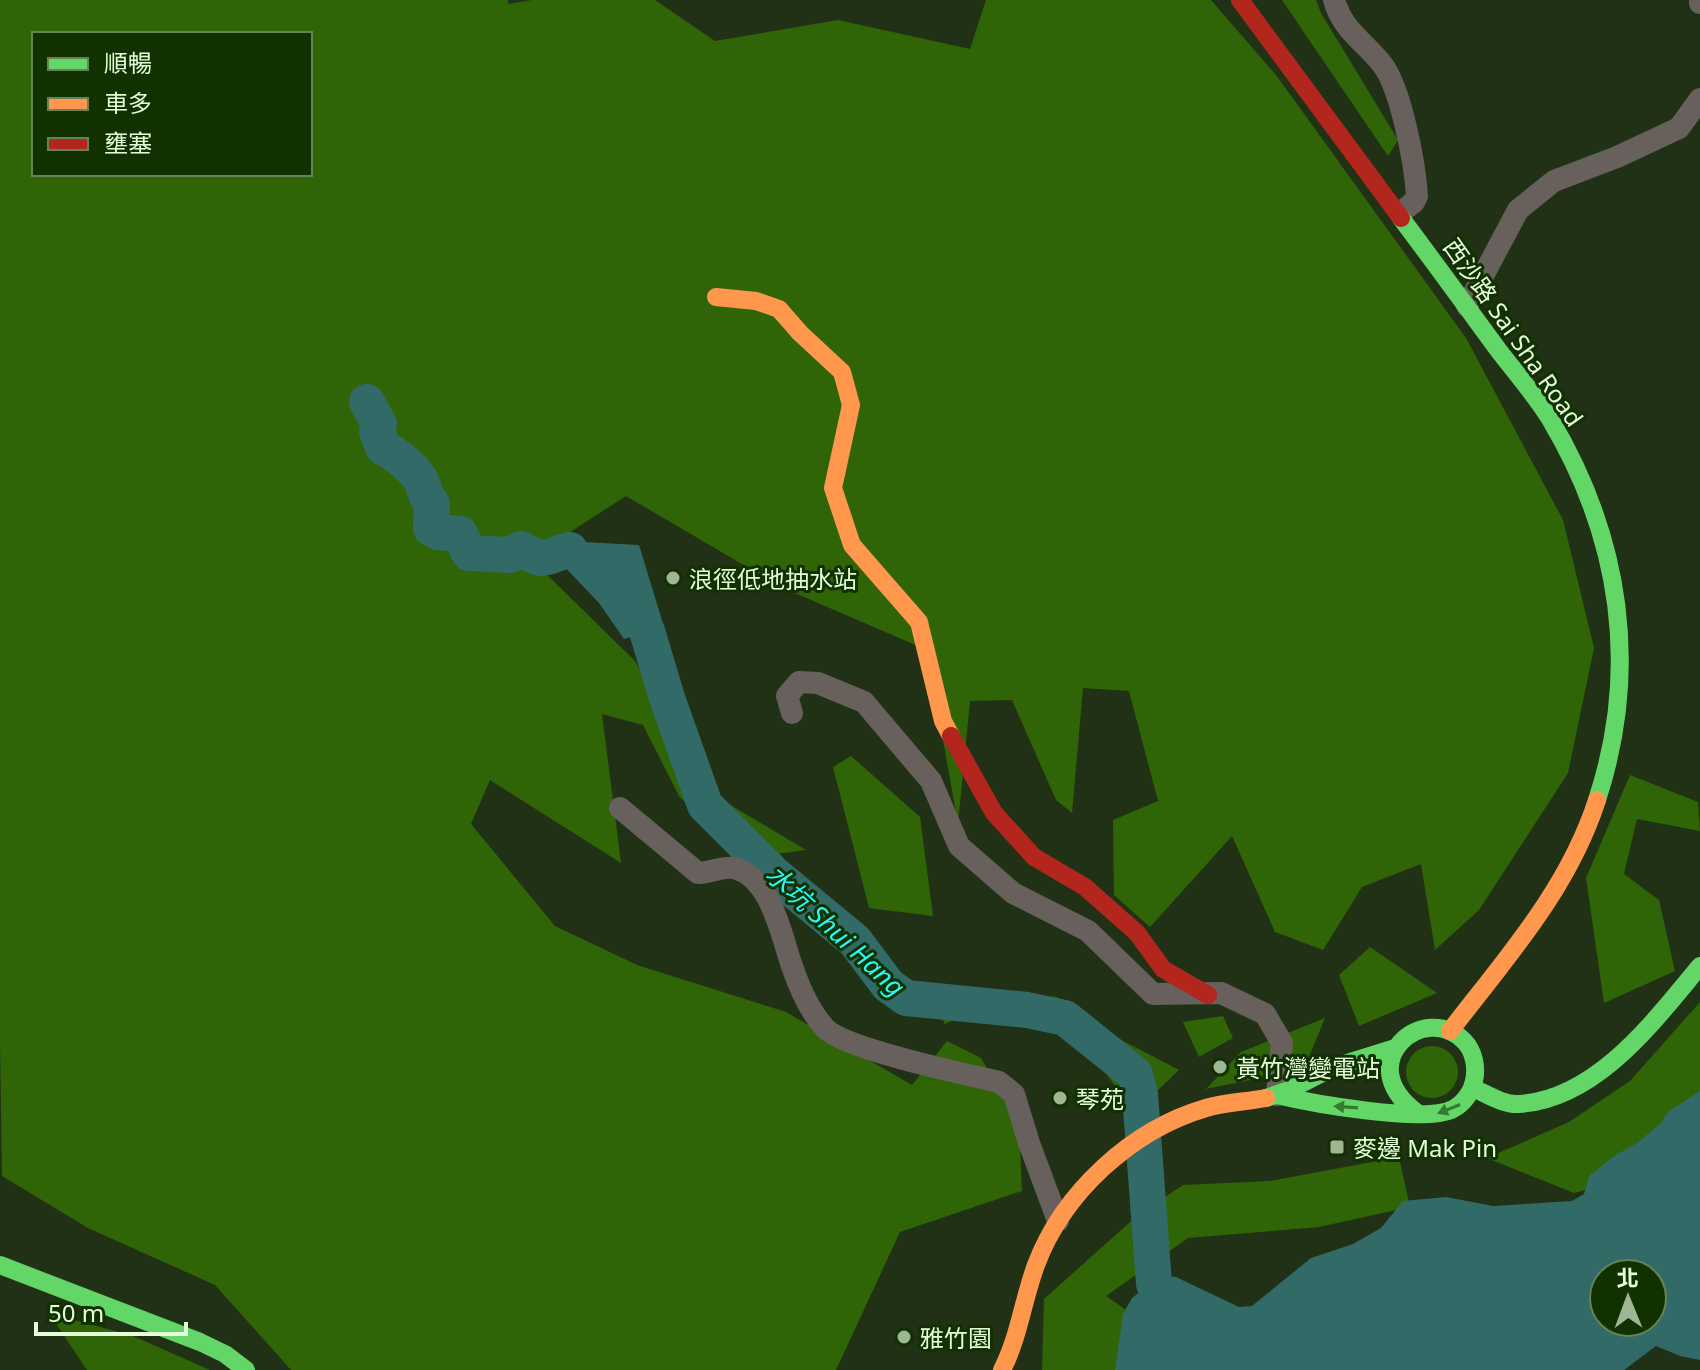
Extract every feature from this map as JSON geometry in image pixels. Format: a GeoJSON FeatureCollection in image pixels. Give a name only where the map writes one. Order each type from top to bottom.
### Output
{"type":"FeatureCollection","features":[{"type":"Feature","properties":{"kind":"main road","name":"西沙路 Sai Sha Road"},"geometry":{"type":"LineString","coordinates":[[1240,0],[1549,418],[1591,501],[1605,540],[1616,593],[1621,683],[1614,743],[1600,797],[1577,852],[1541,911],[1450,1031]]}},
{"type":"Feature","properties":{"kind":"main road"},"geometry":{"type":"LineString","coordinates":[[716,297],[756,301],[779,309],[842,372],[851,405],[833,488],[852,545],[919,622],[943,721],[994,813],[1034,857],[1085,887],[1137,933],[1163,969],[1208,995]]}},
{"type":"Feature","properties":{"kind":"main road"},"geometry":{"type":"LineString","coordinates":[[1473,1088],[1517,1104],[1553,1095],[1587,1079],[1611,1063],[1700,966]]}},
{"type":"Feature","properties":{"kind":"main road"},"geometry":{"type":"LineString","coordinates":[[1277,1095],[1322,1106],[1433,1115],[1450,1112],[1464,1102],[1473,1088],[1476,1072],[1473,1055],[1464,1041],[1450,1031],[1420,1029],[1395,1048],[1389,1077],[1394,1092],[1403,1104],[1416,1112]]}},
{"type":"Feature","properties":{"kind":"main road"},"geometry":{"type":"LineString","coordinates":[[1002,1370],[1016,1343],[1037,1263],[1058,1221],[1090,1178],[1130,1145],[1152,1129],[1205,1107],[1277,1095],[1339,1065],[1395,1048]]}},
{"type":"Feature","properties":{"kind":"main road"},"geometry":{"type":"LineString","coordinates":[[0,1265],[200,1342],[225,1354],[246,1370]]}},
{"type":"Feature","properties":{"kind":"street"},"geometry":{"type":"LineString","coordinates":[[1334,0],[1346,26],[1385,68],[1407,130],[1417,198],[1400,213]]}},
{"type":"Feature","properties":{"kind":"street"},"geometry":{"type":"LineString","coordinates":[[1467,306],[1518,210],[1554,181],[1617,157],[1679,128],[1700,99]]}},
{"type":"Feature","properties":{"kind":"street"},"geometry":{"type":"LineString","coordinates":[[792,713],[787,696],[799,682],[818,683],[864,702],[931,781],[959,846],[1013,893],[1088,931],[1153,994],[1221,993],[1265,1014],[1282,1043],[1277,1095]]}},
{"type":"Feature","properties":{"kind":"street"},"geometry":{"type":"LineString","coordinates":[[620,808],[698,873],[733,868],[757,882],[780,924],[793,971],[826,1030],[882,1053],[999,1082],[1014,1094],[1058,1221]]}},
{"type":"Feature","properties":{"kind":"green space"},"geometry":{"type":"Polygon","coordinates":[[[0,0],[508,0],[508,4],[532,0],[655,0],[715,41],[838,20],[970,49],[986,0],[1211,0],[1276,75],[1466,338],[1563,520],[1594,648],[1568,773],[1479,910],[1435,950],[1421,864],[1362,887],[1323,950],[1275,932],[1232,836],[1150,927],[1114,895],[1113,820],[1158,801],[1129,691],[1083,688],[1072,813],[1056,800],[1012,700],[970,701],[958,824],[927,650],[781,587],[626,496],[530,558],[635,661],[707,791],[806,850],[739,859],[679,796],[643,725],[602,714],[621,863],[490,780],[471,824],[555,926],[637,965],[786,1012],[912,1085],[947,1041],[981,1058],[1019,1123],[1022,1191],[900,1232],[836,1370],[291,1370],[215,1285],[88,1228],[2,1176],[0,0]]]}},
{"type":"Feature","properties":{"kind":"green space"},"geometry":{"type":"Polygon","coordinates":[[[1282,0],[1316,0],[1398,140],[1388,156],[1282,0]]]}},
{"type":"Feature","properties":{"kind":"green space"},"geometry":{"type":"Polygon","coordinates":[[[851,756],[920,817],[933,916],[869,908],[833,767],[851,756]]]}},
{"type":"Feature","properties":{"kind":"green space"},"geometry":{"type":"Polygon","coordinates":[[[1630,775],[1698,802],[1700,831],[1637,819],[1624,874],[1659,900],[1675,971],[1604,1003],[1586,878],[1630,775]]]}},
{"type":"Feature","properties":{"kind":"green space"},"geometry":{"type":"Polygon","coordinates":[[[1370,947],[1437,993],[1359,1026],[1339,975],[1370,947]]]}},
{"type":"Feature","properties":{"kind":"green space"},"geometry":{"type":"Polygon","coordinates":[[[938,986],[1057,997],[1108,1033],[1179,1070],[1134,1113],[1074,1028],[976,1012],[944,1024],[938,986]]]}},
{"type":"Feature","properties":{"kind":"green space"},"geometry":{"type":"Polygon","coordinates":[[[1700,1002],[1700,1160],[1574,1193],[1487,1158],[1569,1122],[1630,1081],[1700,1002]]]}},
{"type":"Feature","properties":{"kind":"green space"},"geometry":{"type":"Polygon","coordinates":[[[1223,1016],[1233,1038],[1199,1057],[1183,1022],[1223,1016]]]}},
{"type":"Feature","properties":{"kind":"green space"},"geometry":{"type":"Polygon","coordinates":[[[1325,1018],[1304,1069],[1206,1089],[1241,1052],[1325,1018]]]}},
{"type":"Feature","properties":{"kind":"green space"},"geometry":{"type":"Polygon","coordinates":[[[1432,1046],[1450,1054],[1458,1072],[1450,1090],[1432,1098],[1414,1090],[1406,1072],[1414,1054],[1432,1046]]]}},
{"type":"Feature","properties":{"kind":"green space"},"geometry":{"type":"Polygon","coordinates":[[[1399,1157],[1410,1207],[1319,1227],[1188,1238],[1106,1296],[1126,1310],[1130,1370],[1042,1370],[1044,1299],[1139,1214],[1183,1185],[1270,1181],[1399,1157]]]}},
{"type":"Feature","properties":{"kind":"green space"},"geometry":{"type":"Polygon","coordinates":[[[49,1313],[133,1336],[210,1370],[87,1370],[49,1313]]]}},
{"type":"Feature","properties":{"kind":"water"},"geometry":{"type":"Polygon","coordinates":[[[565,541],[639,545],[664,627],[624,639],[599,603],[558,560],[565,541]]]}},
{"type":"Feature","properties":{"kind":"water"},"geometry":{"type":"Polygon","coordinates":[[[1700,1091],[1700,1360],[1656,1346],[1624,1370],[1115,1370],[1123,1314],[1132,1298],[1160,1276],[1176,1277],[1239,1307],[1252,1306],[1311,1258],[1353,1244],[1381,1228],[1403,1201],[1446,1197],[1493,1206],[1572,1201],[1584,1194],[1589,1176],[1660,1124],[1668,1112],[1700,1091]]]}},
{"type":"Feature","properties":{"kind":"waterway"},"geometry":{"type":"LineString","coordinates":[[367,402],[379,424],[377,432],[383,447],[406,463],[420,479],[432,504],[431,528],[438,532],[460,534],[469,553],[510,555],[521,549],[546,558],[570,550]]}},
{"type":"Feature","properties":{"kind":"waterway","name":"水坑 Shui Hang"},"geometry":{"type":"LineString","coordinates":[[647,631],[705,805],[775,875],[855,941],[888,985],[906,998],[1027,1010],[1065,1018],[1135,1074],[1140,1094],[1154,1284]]}},
{"type":"Feature","properties":{"kind":"traffic: fast"},"geometry":{"type":"LineString","coordinates":[[1401,218],[1550,419],[1574,464],[1593,510],[1607,557],[1616,605],[1620,653],[1618,702],[1610,751],[1597,800]]}},
{"type":"Feature","properties":{"kind":"traffic: fast"},"geometry":{"type":"LineString","coordinates":[[1473,1088],[1513,1104],[1547,1099],[1574,1088],[1622,1054],[1700,966]]}},
{"type":"Feature","properties":{"kind":"traffic: fast"},"geometry":{"type":"LineString","coordinates":[[1277,1095],[1394,1113],[1439,1113],[1453,1109],[1464,1101],[1471,1089],[1475,1065],[1464,1041],[1448,1030],[1431,1028],[1414,1032],[1401,1042],[1392,1057],[1390,1074],[1398,1093],[1416,1112]]}},
{"type":"Feature","properties":{"kind":"traffic: fast"},"geometry":{"type":"LineString","coordinates":[[1266,1098],[1334,1067],[1395,1048]]}},
{"type":"Feature","properties":{"kind":"traffic: fast"},"geometry":{"type":"LineString","coordinates":[[0,1265],[200,1342],[225,1354],[246,1370]]}},
{"type":"Feature","properties":{"kind":"traffic: slow"},"geometry":{"type":"LineString","coordinates":[[716,297],[756,301],[779,309],[842,372],[851,405],[833,488],[852,545],[919,622],[943,721],[951,736]]}},
{"type":"Feature","properties":{"kind":"traffic: slow"},"geometry":{"type":"LineString","coordinates":[[1450,1031],[1553,893],[1585,833],[1597,800]]}},
{"type":"Feature","properties":{"kind":"traffic: slow"},"geometry":{"type":"LineString","coordinates":[[1002,1370],[1013,1345],[1036,1265],[1063,1213],[1082,1189],[1126,1148],[1178,1118],[1213,1106],[1266,1098]]}},
{"type":"Feature","properties":{"kind":"traffic: jam"},"geometry":{"type":"LineString","coordinates":[[1240,0],[1401,218]]}},
{"type":"Feature","properties":{"kind":"traffic: jam"},"geometry":{"type":"LineString","coordinates":[[951,736],[994,813],[1034,857],[1085,887],[1137,933],[1163,969],[1208,995]]}},
{"type":"Feature","properties":{"kind":"place","name":"浪徑低地抽水站"},"geometry":{"type":"Point","coordinates":[673,578]}},
{"type":"Feature","properties":{"kind":"place","name":"黃竹灣變電站"},"geometry":{"type":"Point","coordinates":[1220,1067]}},
{"type":"Feature","properties":{"kind":"place","name":"琴苑"},"geometry":{"type":"Point","coordinates":[1060,1098]}},
{"type":"Feature","properties":{"kind":"place","name":"麥邊 Mak Pin"},"geometry":{"type":"Point","coordinates":[1337,1147]}},
{"type":"Feature","properties":{"kind":"place","name":"雅竹園"},"geometry":{"type":"Point","coordinates":[904,1337]}}]}
